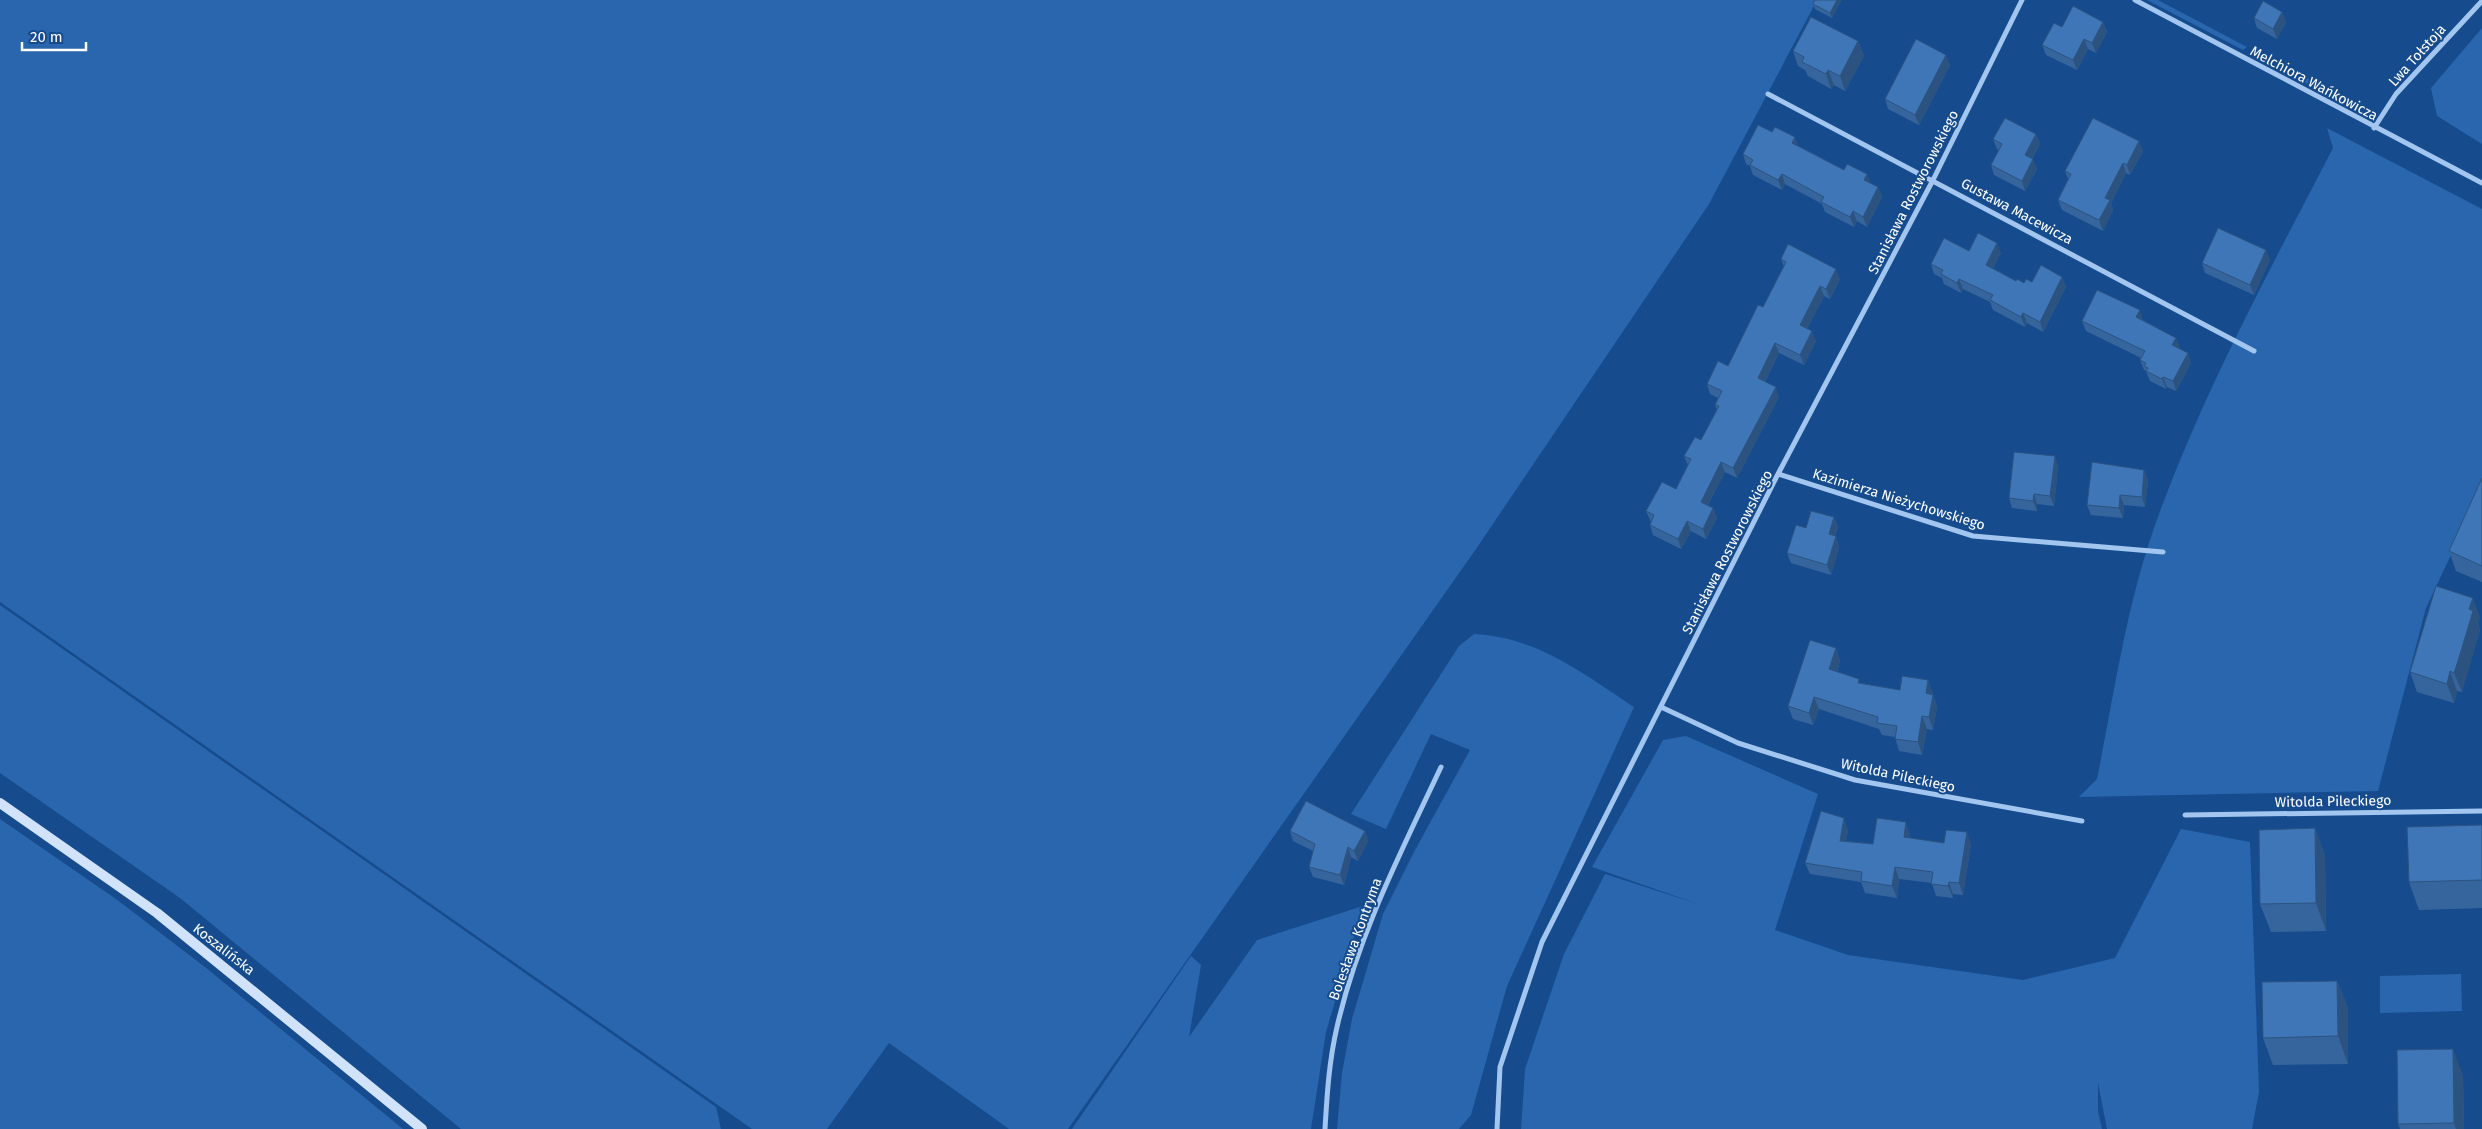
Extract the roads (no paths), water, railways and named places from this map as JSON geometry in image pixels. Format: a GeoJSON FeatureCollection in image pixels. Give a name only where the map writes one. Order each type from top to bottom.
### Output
{"type":"FeatureCollection","features":[{"type":"Feature","properties":{"kind":"street","name":"Stanisława Rostworowskiego"},"geometry":{"type":"LineString","coordinates":[[1497,1129],[1500,1067],[1542,942],[1778,474],[1933,180],[2022,0]]}},
{"type":"Feature","properties":{"kind":"street","name":"Melchiora Wańkowicza"},"geometry":{"type":"LineString","coordinates":[[2136,0],[2374,128],[2482,183]]}},
{"type":"Feature","properties":{"kind":"street","name":"Lwa Tołstoja"},"geometry":{"type":"LineString","coordinates":[[2374,128],[2396,94],[2482,0]]}},
{"type":"Feature","properties":{"kind":"street","name":"Gustawa Macewicza"},"geometry":{"type":"LineString","coordinates":[[1768,94],[2254,351]]}},
{"type":"Feature","properties":{"kind":"street","name":"Kazimierza Nieżychowskiego"},"geometry":{"type":"LineString","coordinates":[[1778,474],[1973,536],[2163,552]]}},
{"type":"Feature","properties":{"kind":"street","name":"Witolda Pileckiego"},"geometry":{"type":"LineString","coordinates":[[1661,707],[1738,743],[1855,780],[2082,821]]}},
{"type":"Feature","properties":{"kind":"street","name":"Bolesława Kontryma"},"geometry":{"type":"LineString","coordinates":[[1324,1129],[1330,1061],[1350,980],[1378,901],[1441,767]]}},
{"type":"Feature","properties":{"kind":"street","name":"Koszalińska"},"geometry":{"type":"LineString","coordinates":[[0,803],[157,913],[422,1129]]}},
{"type":"Feature","properties":{"kind":"street","name":"Witolda Pileckiego"},"geometry":{"type":"LineString","coordinates":[[2185,815],[2482,811]]}}]}
